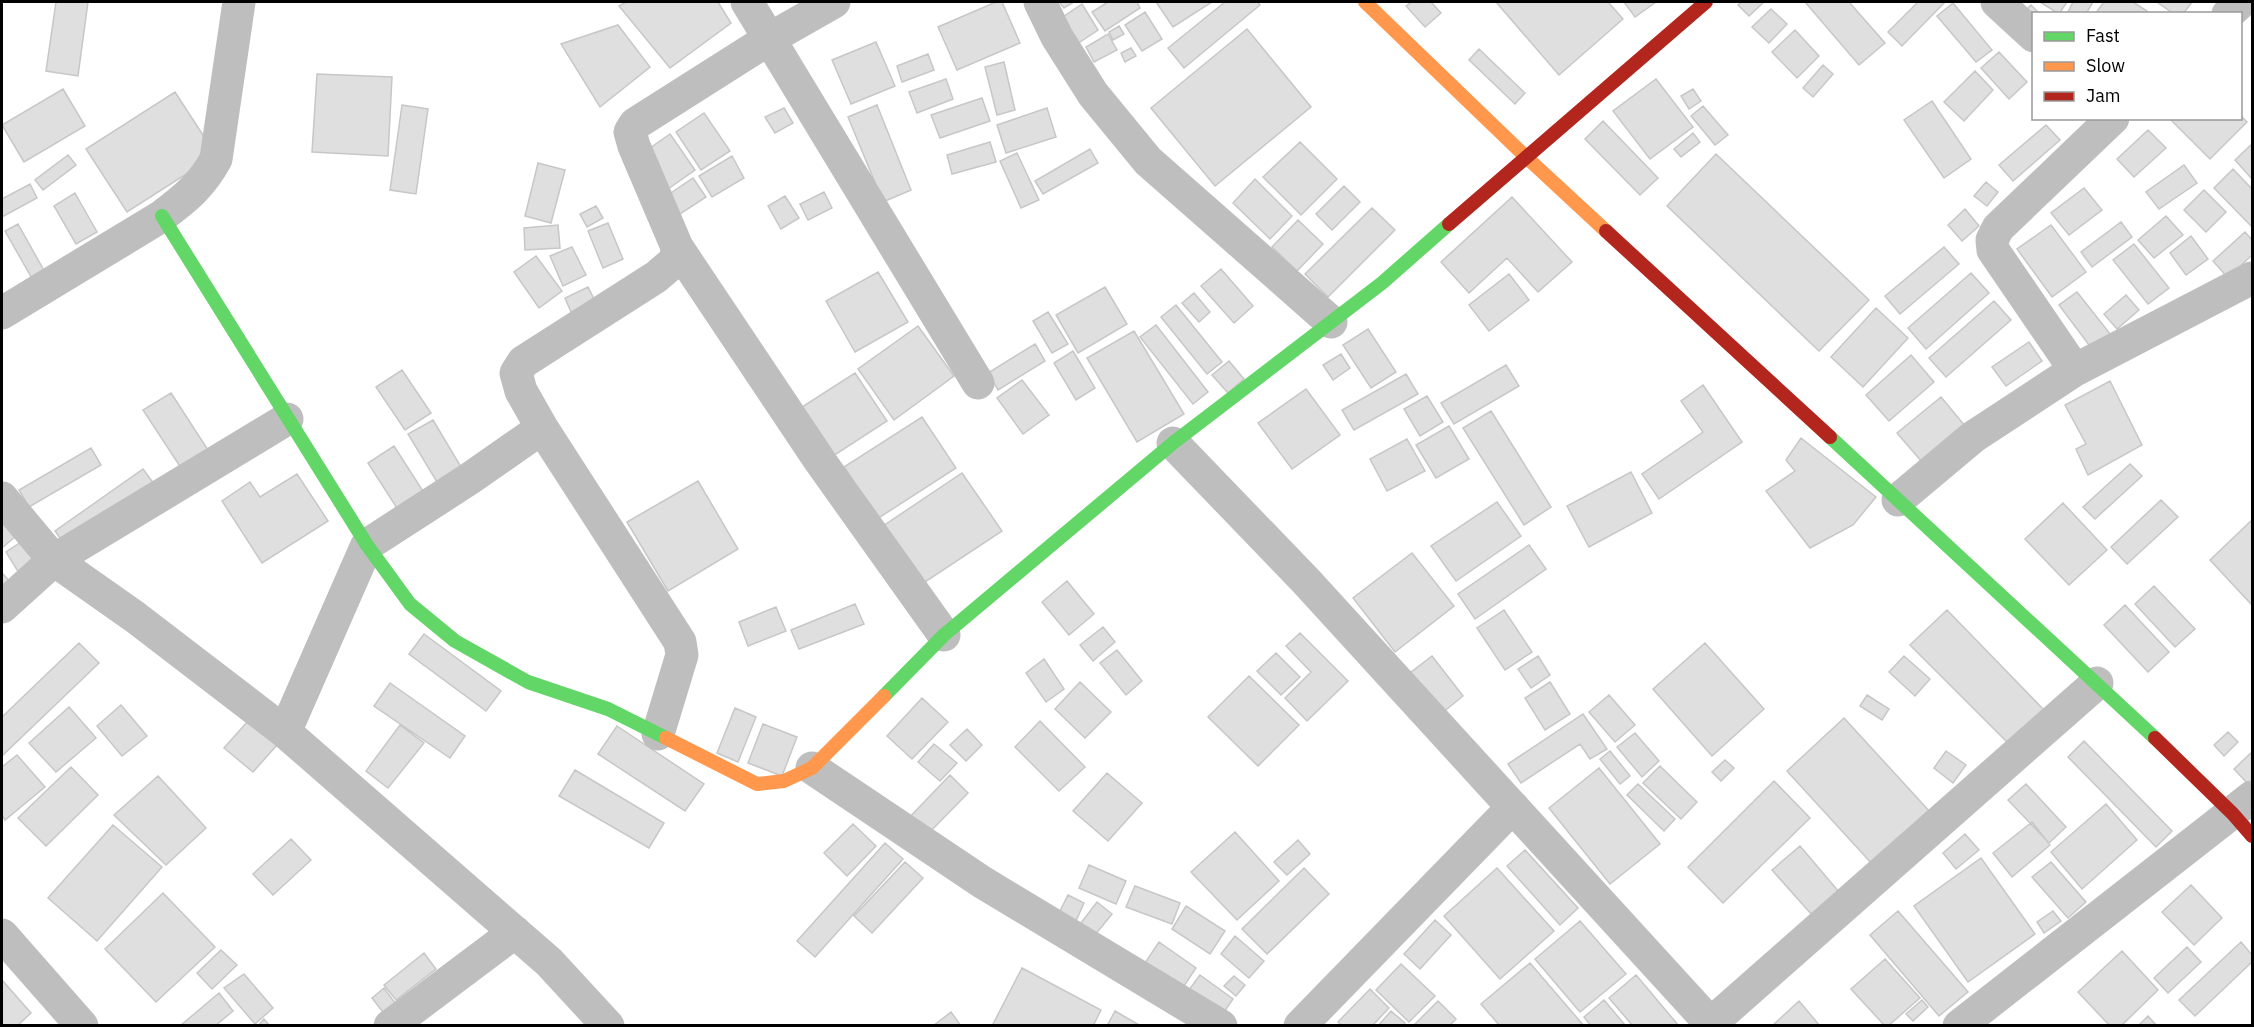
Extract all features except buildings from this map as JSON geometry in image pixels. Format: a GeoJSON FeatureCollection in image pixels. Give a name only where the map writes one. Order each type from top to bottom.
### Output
{"type":"FeatureCollection","features":[{"type":"Feature","properties":{"kind":"street"},"geometry":{"type":"LineString","coordinates":[[2,313],[162,216],[186,198],[206,178],[216,159],[239,2]]}},
{"type":"Feature","properties":{"kind":"street"},"geometry":{"type":"LineString","coordinates":[[747,2],[978,383]]}},
{"type":"Feature","properties":{"kind":"street"},"geometry":{"type":"LineString","coordinates":[[834,2],[769,39],[635,124],[630,132],[677,247],[820,461],[944,635]]}},
{"type":"Feature","properties":{"kind":"street"},"geometry":{"type":"LineString","coordinates":[[1040,2],[1057,37],[1093,94],[1148,161],[1331,322]]}},
{"type":"Feature","properties":{"kind":"street"},"geometry":{"type":"LineString","coordinates":[[1365,2],[1525,156],[2097,683],[2246,815],[1959,1026]]}},
{"type":"Feature","properties":{"kind":"street"},"geometry":{"type":"LineString","coordinates":[[162,216],[367,545],[410,604],[455,641],[528,682],[608,709],[758,784],[784,781],[812,768],[944,635],[1173,443],[1382,283],[1525,156],[1706,2]]}},
{"type":"Feature","properties":{"kind":"street"},"geometry":{"type":"LineString","coordinates":[[1996,2],[2032,34]]}},
{"type":"Feature","properties":{"kind":"street"},"geometry":{"type":"LineString","coordinates":[[2075,370],[1993,250],[1992,240],[1998,228],[2111,120]]}},
{"type":"Feature","properties":{"kind":"street"},"geometry":{"type":"LineString","coordinates":[[658,734],[682,655],[680,642],[542,428],[521,391],[516,373],[523,362],[656,277],[676,260],[677,247]]}},
{"type":"Feature","properties":{"kind":"street"},"geometry":{"type":"LineString","coordinates":[[1899,500],[1973,436],[2075,370],[2253,278]]}},
{"type":"Feature","properties":{"kind":"street"},"geometry":{"type":"LineString","coordinates":[[2,607],[54,560],[288,418]]}},
{"type":"Feature","properties":{"kind":"street"},"geometry":{"type":"LineString","coordinates":[[285,732],[367,545],[469,479],[542,428]]}},
{"type":"Feature","properties":{"kind":"street"},"geometry":{"type":"LineString","coordinates":[[1173,443],[1306,581],[1709,1024],[2097,683]]}},
{"type":"Feature","properties":{"kind":"street"},"geometry":{"type":"LineString","coordinates":[[2,498],[54,560],[135,617],[285,732],[549,962],[608,1026]]}},
{"type":"Feature","properties":{"kind":"street"},"geometry":{"type":"LineString","coordinates":[[812,768],[982,882],[1221,1026]]}},
{"type":"Feature","properties":{"kind":"street"},"geometry":{"type":"LineString","coordinates":[[1300,1026],[1513,807]]}},
{"type":"Feature","properties":{"kind":"street"},"geometry":{"type":"LineString","coordinates":[[390,1026],[515,932]]}},
{"type":"Feature","properties":{"kind":"street"},"geometry":{"type":"LineString","coordinates":[[2,935],[82,1026]]}},
{"type":"Feature","properties":{"kind":"traffic: fast"},"geometry":{"type":"LineString","coordinates":[[162,216],[367,545],[410,604],[455,641],[528,682],[608,709],[666,738]]}},
{"type":"Feature","properties":{"kind":"traffic: fast"},"geometry":{"type":"LineString","coordinates":[[884,696],[944,635],[1173,443],[1382,283],[1449,224]]}},
{"type":"Feature","properties":{"kind":"traffic: fast"},"geometry":{"type":"LineString","coordinates":[[1830,437],[2155,738]]}},
{"type":"Feature","properties":{"kind":"traffic: slow"},"geometry":{"type":"LineString","coordinates":[[1365,2],[1606,231]]}},
{"type":"Feature","properties":{"kind":"traffic: slow"},"geometry":{"type":"LineString","coordinates":[[666,738],[757,784],[784,781],[812,768],[884,696]]}},
{"type":"Feature","properties":{"kind":"traffic: jam"},"geometry":{"type":"LineString","coordinates":[[1449,224],[1706,2]]}},
{"type":"Feature","properties":{"kind":"traffic: jam"},"geometry":{"type":"LineString","coordinates":[[1606,231],[1830,437]]}},
{"type":"Feature","properties":{"kind":"traffic: jam"},"geometry":{"type":"LineString","coordinates":[[2155,738],[2233,814],[2252,836]]}}]}
